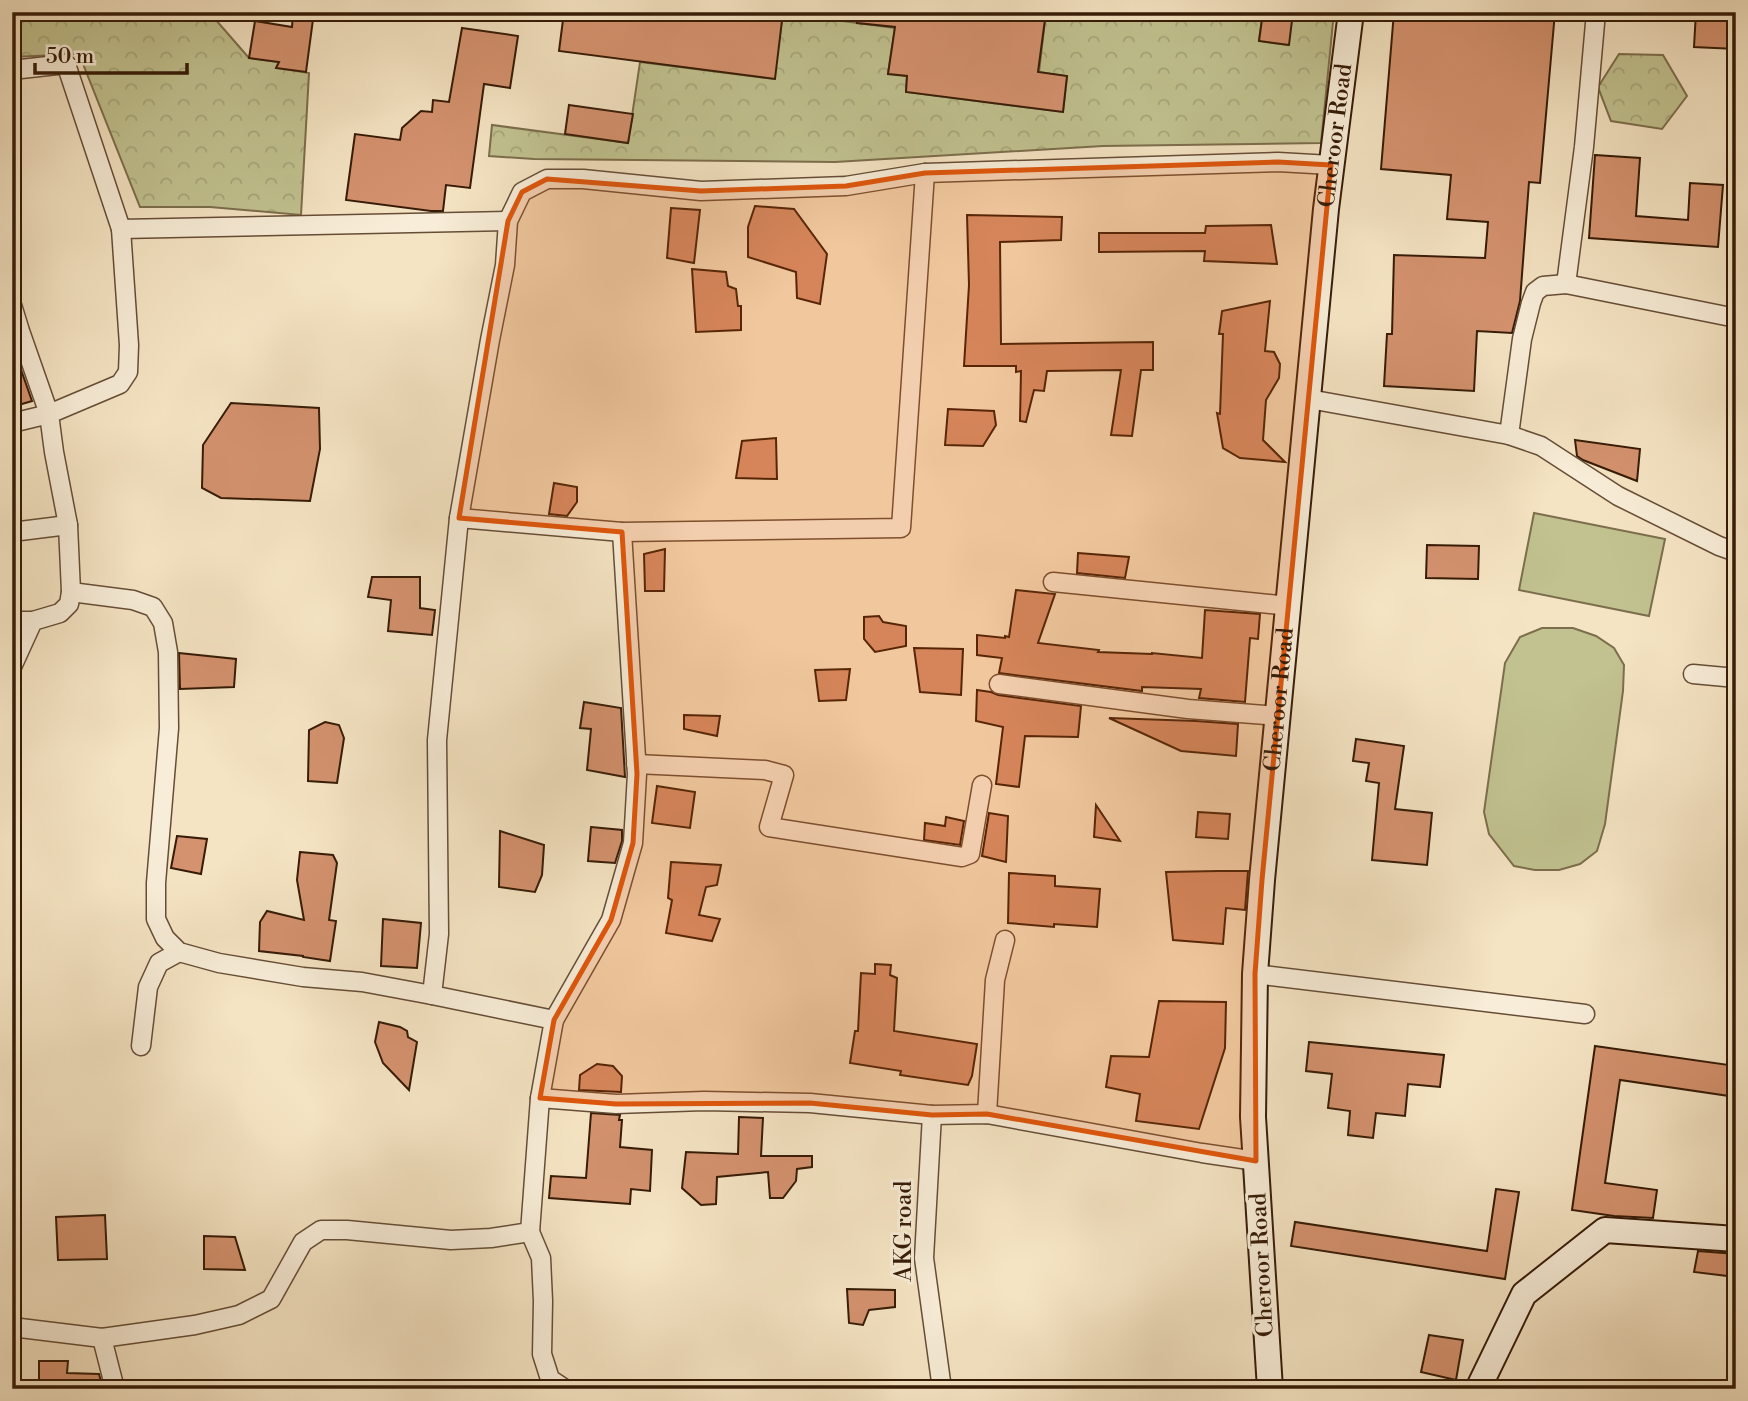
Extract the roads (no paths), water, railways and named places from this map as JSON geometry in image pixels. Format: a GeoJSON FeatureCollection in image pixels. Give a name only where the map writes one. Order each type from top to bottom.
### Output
{"type":"FeatureCollection","features":[{"type":"Feature","properties":{"kind":"main road","name":"Cheroor Road"},"geometry":{"type":"LineString","coordinates":[[1269,1389],[1253,1116],[1255,974],[1331,165],[1351,12]]}},
{"type":"Feature","properties":{"kind":"main road"},"geometry":{"type":"LineString","coordinates":[[1478,1389],[1524,1294],[1605,1230],[1736,1239]]}},
{"type":"Feature","properties":{"kind":"street"},"geometry":{"type":"LineString","coordinates":[[1566,284],[1584,147],[1596,12]]}},
{"type":"Feature","properties":{"kind":"street"},"geometry":{"type":"LineString","coordinates":[[12,70],[66,64],[121,229],[129,345],[128,372],[120,384],[49,414],[12,423]]}},
{"type":"Feature","properties":{"kind":"street"},"geometry":{"type":"LineString","coordinates":[[432,995],[439,934],[437,740],[459,519],[505,265],[508,221],[522,191],[547,179],[583,179],[701,191],[846,186],[925,173],[1278,162],[1331,165]]}},
{"type":"Feature","properties":{"kind":"street"},"geometry":{"type":"LineString","coordinates":[[459,519],[622,533],[901,528],[925,173]]}},
{"type":"Feature","properties":{"kind":"street"},"geometry":{"type":"LineString","coordinates":[[121,229],[508,221]]}},
{"type":"Feature","properties":{"kind":"street"},"geometry":{"type":"LineString","coordinates":[[1509,435],[1522,339],[1535,292],[1543,286],[1566,284],[1736,318]]}},
{"type":"Feature","properties":{"kind":"street"},"geometry":{"type":"LineString","coordinates":[[12,305],[49,414],[68,525],[71,593],[69,604],[60,614],[33,621],[12,621]]}},
{"type":"Feature","properties":{"kind":"street"},"geometry":{"type":"LineString","coordinates":[[1309,399],[1509,435],[1541,446],[1618,496],[1736,552]]}},
{"type":"Feature","properties":{"kind":"street"},"geometry":{"type":"LineString","coordinates":[[12,532],[68,525]]}},
{"type":"Feature","properties":{"kind":"street"},"geometry":{"type":"LineString","coordinates":[[565,1389],[550,1379],[542,1354],[541,1258],[530,1232],[540,1098],[554,1020],[611,919],[633,843],[636,764],[622,533]]}},
{"type":"Feature","properties":{"kind":"street"},"geometry":{"type":"LineString","coordinates":[[1053,582],[1289,606]]}},
{"type":"Feature","properties":{"kind":"street"},"geometry":{"type":"LineString","coordinates":[[71,593],[133,600],[152,607],[163,622],[168,652],[169,728],[156,883],[156,919],[165,938],[179,952],[219,963],[303,977],[362,982],[554,1020]]}},
{"type":"Feature","properties":{"kind":"street"},"geometry":{"type":"LineString","coordinates":[[12,667],[33,621]]}},
{"type":"Feature","properties":{"kind":"street"},"geometry":{"type":"LineString","coordinates":[[1693,674],[1736,678]]}},
{"type":"Feature","properties":{"kind":"street"},"geometry":{"type":"LineString","coordinates":[[999,684],[1188,709],[1278,716]]}},
{"type":"Feature","properties":{"kind":"street"},"geometry":{"type":"LineString","coordinates":[[636,764],[774,772],[784,775],[769,827],[962,857],[970,854],[982,785]]}},
{"type":"Feature","properties":{"kind":"street"},"geometry":{"type":"LineString","coordinates":[[987,1114],[995,980],[1005,940]]}},
{"type":"Feature","properties":{"kind":"street"},"geometry":{"type":"LineString","coordinates":[[141,1046],[148,987],[159,963],[179,952]]}},
{"type":"Feature","properties":{"kind":"street"},"geometry":{"type":"LineString","coordinates":[[1255,974],[1585,1014]]}},
{"type":"Feature","properties":{"kind":"street"},"geometry":{"type":"LineString","coordinates":[[540,1098],[616,1104],[704,1101],[810,1103],[932,1115],[987,1114],[1256,1161]]}},
{"type":"Feature","properties":{"kind":"street","name":"AKG road"},"geometry":{"type":"LineString","coordinates":[[932,1115],[924,1258],[942,1389]]}},
{"type":"Feature","properties":{"kind":"street"},"geometry":{"type":"LineString","coordinates":[[12,1327],[102,1338],[195,1325],[239,1315],[271,1299],[303,1242],[321,1230],[451,1240],[530,1232]]}},
{"type":"Feature","properties":{"kind":"street"},"geometry":{"type":"LineString","coordinates":[[102,1338],[115,1389]]}}]}
